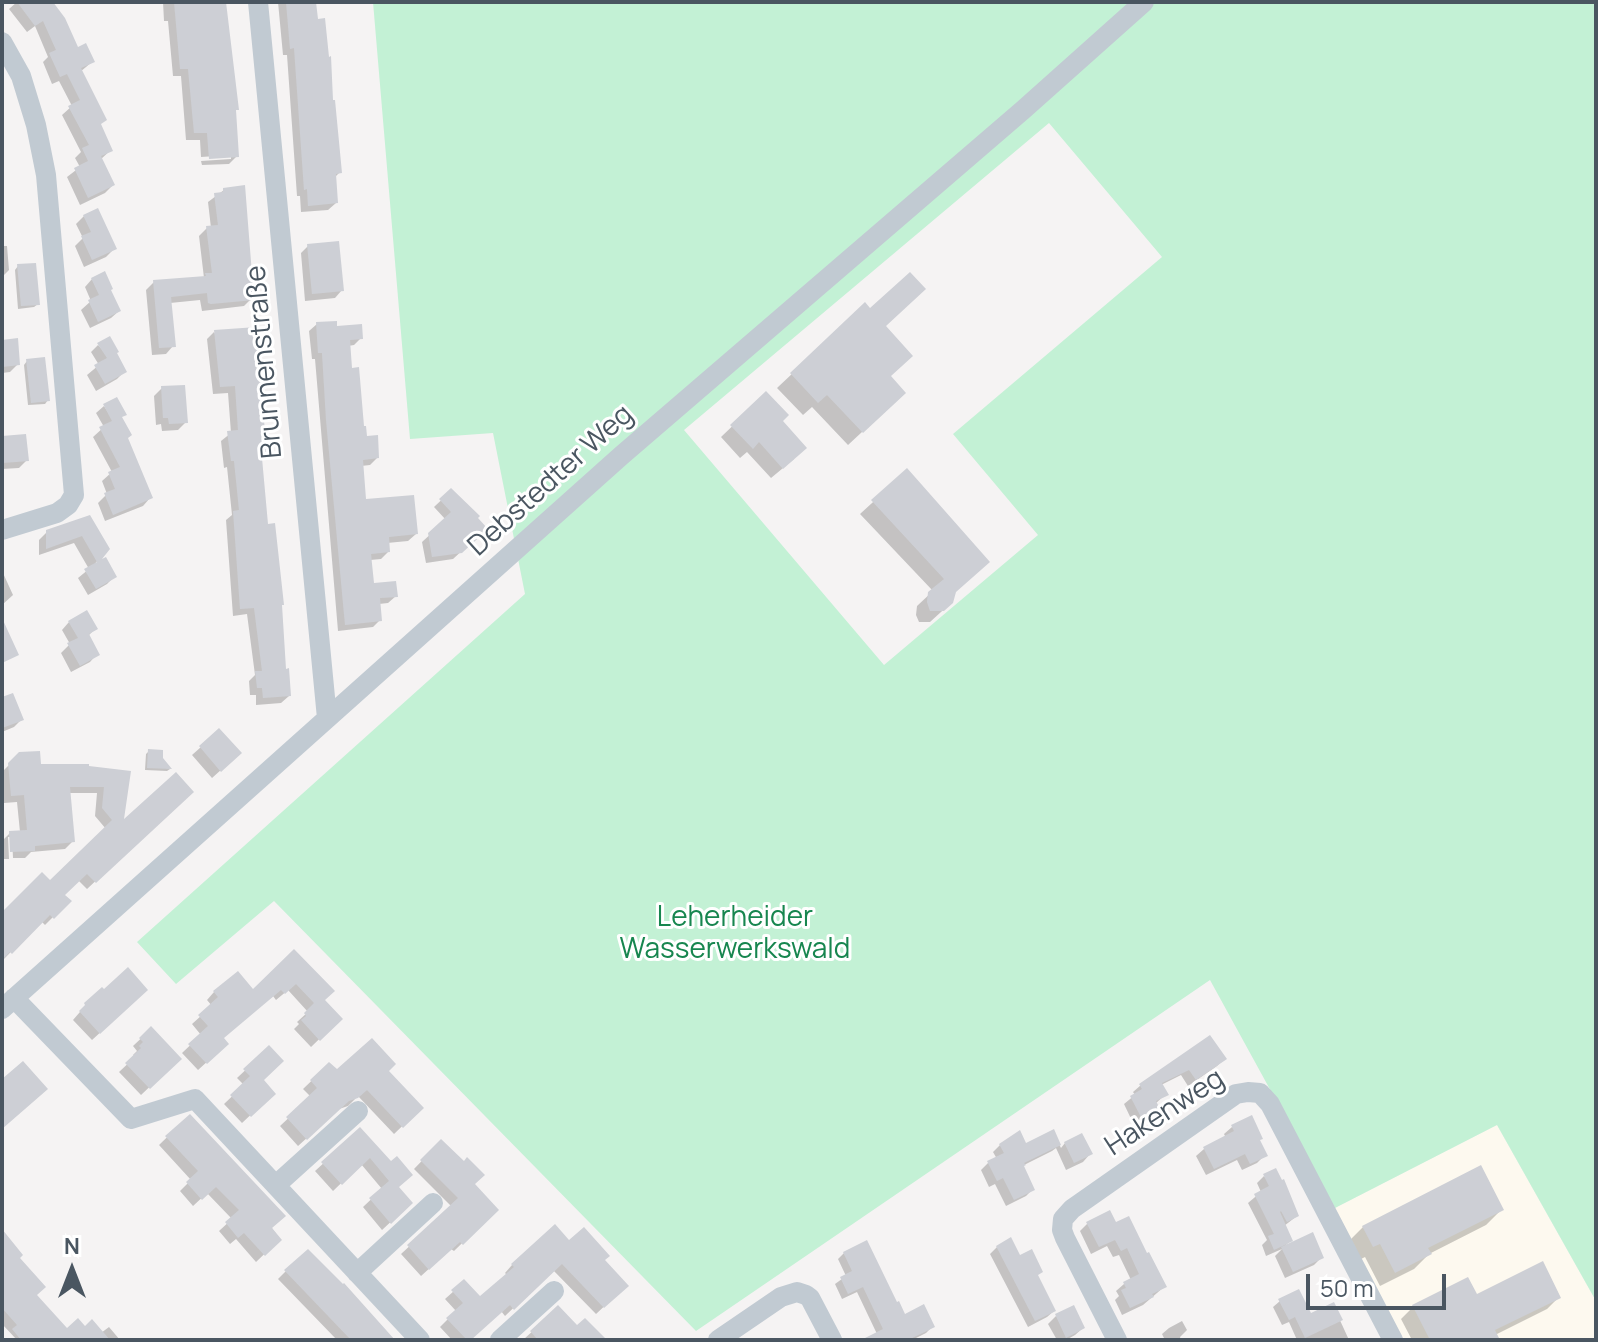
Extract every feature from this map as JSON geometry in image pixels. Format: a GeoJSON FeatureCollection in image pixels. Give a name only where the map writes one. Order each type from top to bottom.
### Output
{"type":"FeatureCollection","features":[{"type":"Feature","properties":{"kind":"street","name":"Brunnenstraße"},"geometry":{"type":"LineString","coordinates":[[258,2],[327,718]]}},
{"type":"Feature","properties":{"kind":"street","name":"Debstedter Weg"},"geometry":{"type":"LineString","coordinates":[[8,1004],[633,445],[1144,2]]}},
{"type":"Feature","properties":{"kind":"street"},"geometry":{"type":"LineString","coordinates":[[2,42],[21,76],[36,125],[46,175],[74,495],[68,505],[57,513],[2,530]]}},
{"type":"Feature","properties":{"kind":"street"},"geometry":{"type":"LineString","coordinates":[[8,1004],[131,1119],[195,1099],[420,1340]]}},
{"type":"Feature","properties":{"kind":"street","name":"Hakenweg"},"geometry":{"type":"LineString","coordinates":[[1117,1340],[1065,1238],[1063,1219],[1072,1209],[1236,1094],[1248,1092],[1260,1093],[1270,1104],[1393,1340]]}},
{"type":"Feature","properties":{"kind":"street"},"geometry":{"type":"LineString","coordinates":[[276,1185],[358,1111]]}},
{"type":"Feature","properties":{"kind":"street"},"geometry":{"type":"LineString","coordinates":[[357,1273],[433,1203]]}},
{"type":"Feature","properties":{"kind":"street"},"geometry":{"type":"LineString","coordinates":[[500,1340],[554,1291]]}},
{"type":"Feature","properties":{"kind":"street"},"geometry":{"type":"LineString","coordinates":[[718,1340],[781,1297],[797,1292],[810,1298],[832,1340]]}},
{"type":"Feature","properties":{"kind":"shaded area"},"geometry":{"type":"Polygon","coordinates":[[[1497,1125],[1596,1301],[1596,1340],[1404,1340],[1335,1208],[1497,1125]]]}},
{"type":"Feature","properties":{"kind":"green space","name":"Leherheider Wasserwerkswald"},"geometry":{"type":"Polygon","coordinates":[[[373,2],[1596,2],[1596,1301],[1497,1125],[1335,1208],[1210,980],[696,1331],[274,901],[176,984],[137,942],[525,594],[493,433],[410,439],[373,2]],[[1049,123],[684,430],[884,665],[1038,535],[953,434],[1162,257],[1049,123]]]}},
{"type":"Feature","properties":{"kind":"building"},"geometry":{"type":"Polygon","coordinates":[[[17,2],[53,2],[65,18],[78,47],[86,43],[95,62],[81,68],[107,120],[101,124],[113,151],[101,156],[115,185],[88,198],[74,168],[88,161],[82,148],[89,145],[68,106],[80,100],[67,74],[60,77],[49,53],[56,50],[43,21],[35,26],[17,2]]]}},
{"type":"Feature","properties":{"kind":"building"},"geometry":{"type":"Polygon","coordinates":[[[174,2],[226,2],[239,110],[236,110],[239,157],[209,159],[207,133],[194,133],[188,69],[180,69],[174,2]]]}},
{"type":"Feature","properties":{"kind":"building"},"geometry":{"type":"Polygon","coordinates":[[[286,2],[316,2],[318,19],[325,18],[342,173],[336,174],[338,203],[308,206],[307,189],[304,190],[294,48],[290,49],[286,2]]]}},
{"type":"Feature","properties":{"kind":"building"},"geometry":{"type":"Polygon","coordinates":[[[245,185],[254,300],[211,304],[208,303],[207,293],[171,297],[176,347],[159,348],[153,280],[212,273],[206,226],[218,225],[214,193],[223,192],[223,188],[245,185]]]}},
{"type":"Feature","properties":{"kind":"building"},"geometry":{"type":"Polygon","coordinates":[[[98,208],[117,249],[92,260],[81,236],[91,232],[83,215],[98,208]]]}},
{"type":"Feature","properties":{"kind":"building"},"geometry":{"type":"Polygon","coordinates":[[[339,241],[344,291],[312,294],[307,244],[339,241]]]}},
{"type":"Feature","properties":{"kind":"building"},"geometry":{"type":"Polygon","coordinates":[[[36,263],[40,305],[21,306],[17,264],[36,263]]]}},
{"type":"Feature","properties":{"kind":"building"},"geometry":{"type":"Polygon","coordinates":[[[105,271],[121,311],[98,322],[88,300],[99,295],[91,278],[105,271]]]}},
{"type":"Feature","properties":{"kind":"building"},"geometry":{"type":"Polygon","coordinates":[[[910,272],[926,289],[886,326],[913,356],[891,376],[906,393],[863,433],[827,395],[818,403],[790,373],[865,302],[870,308],[910,272]]]}},
{"type":"Feature","properties":{"kind":"building"},"geometry":{"type":"Polygon","coordinates":[[[337,321],[337,326],[362,324],[363,339],[350,340],[352,368],[359,367],[364,426],[367,436],[378,435],[379,458],[363,460],[366,499],[414,495],[418,534],[389,537],[390,552],[371,554],[374,583],[396,581],[398,597],[380,598],[382,621],[345,625],[322,353],[318,353],[316,322],[337,321]]]}},
{"type":"Feature","properties":{"kind":"building"},"geometry":{"type":"Polygon","coordinates":[[[257,327],[266,412],[263,412],[268,457],[262,458],[268,524],[275,523],[284,605],[286,669],[289,668],[291,696],[263,698],[262,688],[257,688],[255,671],[262,671],[254,608],[240,609],[233,511],[239,510],[234,461],[231,461],[227,431],[238,430],[235,386],[220,387],[214,330],[257,327]]]}},
{"type":"Feature","properties":{"kind":"building"},"geometry":{"type":"Polygon","coordinates":[[[110,336],[127,372],[105,384],[94,365],[107,358],[97,343],[110,336]]]}},
{"type":"Feature","properties":{"kind":"building"},"geometry":{"type":"Polygon","coordinates":[[[18,338],[20,365],[2,367],[2,340],[18,338]]]}},
{"type":"Feature","properties":{"kind":"building"},"geometry":{"type":"Polygon","coordinates":[[[45,357],[50,401],[31,403],[26,359],[45,357]]]}},
{"type":"Feature","properties":{"kind":"building"},"geometry":{"type":"Polygon","coordinates":[[[185,385],[188,423],[169,424],[168,418],[163,418],[161,386],[185,385]]]}},
{"type":"Feature","properties":{"kind":"building"},"geometry":{"type":"Polygon","coordinates":[[[766,391],[789,415],[783,421],[807,448],[783,469],[759,442],[753,449],[730,425],[766,391]]]}},
{"type":"Feature","properties":{"kind":"building"},"geometry":{"type":"Polygon","coordinates":[[[117,397],[127,415],[122,417],[132,435],[128,438],[153,498],[113,515],[104,493],[115,489],[108,472],[120,467],[99,427],[112,421],[103,404],[117,397]]]}},
{"type":"Feature","properties":{"kind":"building"},"geometry":{"type":"Polygon","coordinates":[[[26,434],[29,461],[2,463],[2,436],[26,434]]]}},
{"type":"Feature","properties":{"kind":"building"},"geometry":{"type":"Polygon","coordinates":[[[907,468],[990,562],[956,592],[953,603],[944,611],[930,611],[927,602],[928,592],[944,579],[871,500],[907,468]]]}},
{"type":"Feature","properties":{"kind":"building"},"geometry":{"type":"Polygon","coordinates":[[[451,488],[480,516],[478,518],[488,529],[462,553],[432,557],[428,533],[451,512],[439,499],[451,488]]]}},
{"type":"Feature","properties":{"kind":"building"},"geometry":{"type":"Polygon","coordinates":[[[90,515],[110,549],[102,559],[106,557],[117,577],[96,589],[84,569],[97,562],[82,536],[46,549],[46,530],[90,515]]]}},
{"type":"Feature","properties":{"kind":"building"},"geometry":{"type":"Polygon","coordinates":[[[87,610],[98,629],[89,634],[100,655],[80,666],[67,643],[78,638],[68,621],[87,610]]]}},
{"type":"Feature","properties":{"kind":"building"},"geometry":{"type":"Polygon","coordinates":[[[2,618],[19,655],[2,663],[2,618]]]}},
{"type":"Feature","properties":{"kind":"building"},"geometry":{"type":"Polygon","coordinates":[[[13,693],[24,720],[2,728],[2,697],[13,693]]]}},
{"type":"Feature","properties":{"kind":"building"},"geometry":{"type":"Polygon","coordinates":[[[219,728],[242,753],[221,772],[199,746],[219,728]]]}},
{"type":"Feature","properties":{"kind":"building"},"geometry":{"type":"Polygon","coordinates":[[[148,749],[163,750],[163,758],[172,769],[147,768],[148,749]]]}},
{"type":"Feature","properties":{"kind":"building"},"geometry":{"type":"Polygon","coordinates":[[[40,751],[41,764],[89,764],[131,771],[124,819],[176,772],[194,792],[96,883],[87,874],[65,895],[72,901],[54,919],[50,915],[12,954],[10,952],[2,960],[2,912],[42,872],[50,880],[112,820],[102,808],[104,787],[70,787],[75,842],[35,846],[35,851],[10,852],[9,831],[27,830],[24,795],[11,796],[8,763],[19,752],[40,751]]]}},
{"type":"Feature","properties":{"kind":"building"},"geometry":{"type":"Polygon","coordinates":[[[294,949],[335,991],[325,1000],[343,1019],[320,1041],[301,1020],[314,1003],[296,984],[285,994],[281,990],[224,1038],[229,1044],[207,1064],[188,1044],[208,1026],[198,1015],[218,997],[213,991],[238,971],[253,989],[294,949]]]}},
{"type":"Feature","properties":{"kind":"building"},"geometry":{"type":"Polygon","coordinates":[[[128,967],[148,990],[100,1034],[79,1011],[84,1003],[128,967]]]}},
{"type":"Feature","properties":{"kind":"building"},"geometry":{"type":"Polygon","coordinates":[[[151,1026],[182,1059],[150,1089],[125,1063],[141,1048],[139,1046],[143,1042],[139,1038],[151,1026]]]}},
{"type":"Feature","properties":{"kind":"building"},"geometry":{"type":"Polygon","coordinates":[[[1210,1035],[1227,1059],[1196,1080],[1189,1070],[1162,1083],[1169,1095],[1156,1101],[1160,1109],[1142,1119],[1130,1096],[1142,1089],[1139,1084],[1210,1035]]]}},
{"type":"Feature","properties":{"kind":"building"},"geometry":{"type":"Polygon","coordinates":[[[372,1038],[396,1064],[389,1071],[424,1108],[403,1128],[367,1090],[349,1101],[307,1140],[286,1117],[317,1088],[310,1080],[329,1062],[337,1069],[372,1038]]]}},
{"type":"Feature","properties":{"kind":"building"},"geometry":{"type":"Polygon","coordinates":[[[269,1045],[284,1061],[264,1080],[276,1094],[251,1117],[230,1095],[250,1076],[243,1069],[269,1045]]]}},
{"type":"Feature","properties":{"kind":"building"},"geometry":{"type":"Polygon","coordinates":[[[23,1061],[48,1089],[2,1129],[2,1079],[23,1061]]]}},
{"type":"Feature","properties":{"kind":"building"},"geometry":{"type":"Polygon","coordinates":[[[190,1114],[286,1216],[272,1228],[282,1240],[265,1256],[244,1233],[238,1238],[225,1222],[239,1210],[216,1187],[202,1200],[186,1182],[198,1171],[165,1136],[190,1114]]]}},
{"type":"Feature","properties":{"kind":"building"},"geometry":{"type":"Polygon","coordinates":[[[1252,1115],[1268,1156],[1250,1164],[1245,1154],[1214,1169],[1203,1147],[1234,1131],[1231,1125],[1252,1115]]]}},
{"type":"Feature","properties":{"kind":"building"},"geometry":{"type":"Polygon","coordinates":[[[360,1127],[391,1161],[397,1156],[413,1175],[399,1187],[413,1203],[391,1224],[369,1198],[389,1181],[370,1158],[342,1185],[321,1162],[360,1127]]]}},
{"type":"Feature","properties":{"kind":"building"},"geometry":{"type":"Polygon","coordinates":[[[1054,1129],[1061,1145],[1024,1163],[1035,1190],[1014,1200],[1003,1178],[997,1181],[987,1161],[1004,1153],[999,1144],[1020,1130],[1026,1143],[1054,1129]]]}},
{"type":"Feature","properties":{"kind":"building"},"geometry":{"type":"Polygon","coordinates":[[[1082,1133],[1093,1154],[1074,1163],[1064,1142],[1082,1133]]]}},
{"type":"Feature","properties":{"kind":"building"},"geometry":{"type":"Polygon","coordinates":[[[441,1139],[464,1161],[467,1157],[485,1175],[475,1184],[499,1210],[463,1245],[460,1242],[429,1270],[407,1245],[458,1198],[420,1160],[441,1139]]]}},
{"type":"Feature","properties":{"kind":"building"},"geometry":{"type":"Polygon","coordinates":[[[1481,1165],[1504,1210],[1428,1248],[1432,1254],[1395,1273],[1380,1244],[1373,1247],[1362,1226],[1481,1165]]]}},
{"type":"Feature","properties":{"kind":"building"},"geometry":{"type":"Polygon","coordinates":[[[1276,1168],[1284,1179],[1299,1216],[1287,1222],[1280,1212],[1293,1241],[1274,1250],[1268,1236],[1274,1234],[1254,1194],[1269,1186],[1263,1174],[1276,1168]]]}},
{"type":"Feature","properties":{"kind":"building"},"geometry":{"type":"Polygon","coordinates":[[[1110,1210],[1116,1222],[1129,1216],[1167,1287],[1130,1308],[1121,1290],[1126,1288],[1123,1282],[1139,1274],[1127,1248],[1121,1251],[1115,1240],[1099,1247],[1086,1222],[1110,1210]]]}},
{"type":"Feature","properties":{"kind":"building"},"geometry":{"type":"Polygon","coordinates":[[[555,1224],[569,1240],[584,1227],[610,1256],[605,1260],[629,1286],[604,1308],[562,1264],[514,1310],[510,1305],[471,1340],[467,1340],[446,1318],[463,1303],[451,1290],[464,1279],[480,1296],[514,1267],[511,1264],[555,1224]]]}},
{"type":"Feature","properties":{"kind":"building"},"geometry":{"type":"Polygon","coordinates":[[[2,1229],[23,1255],[20,1258],[46,1287],[37,1295],[67,1328],[78,1318],[85,1326],[92,1319],[110,1340],[21,1340],[12,1329],[17,1325],[2,1308],[2,1229]]]}},
{"type":"Feature","properties":{"kind":"building"},"geometry":{"type":"Polygon","coordinates":[[[1313,1232],[1324,1258],[1293,1272],[1281,1247],[1313,1232]]]}},
{"type":"Feature","properties":{"kind":"building"},"geometry":{"type":"Polygon","coordinates":[[[1011,1237],[1020,1255],[1032,1249],[1043,1272],[1038,1275],[1056,1311],[1035,1321],[996,1246],[1011,1237]]]}},
{"type":"Feature","properties":{"kind":"building"},"geometry":{"type":"Polygon","coordinates":[[[867,1240],[905,1314],[924,1304],[935,1327],[908,1340],[861,1340],[883,1329],[863,1287],[848,1294],[840,1277],[852,1271],[843,1252],[867,1240]]]}},
{"type":"Feature","properties":{"kind":"building"},"geometry":{"type":"Polygon","coordinates":[[[308,1249],[344,1283],[395,1340],[351,1340],[284,1270],[308,1249]]]}},
{"type":"Feature","properties":{"kind":"building"},"geometry":{"type":"Polygon","coordinates":[[[1543,1261],[1561,1298],[1495,1330],[1500,1340],[1430,1340],[1412,1305],[1468,1277],[1477,1294],[1543,1261]]]}},
{"type":"Feature","properties":{"kind":"building"},"geometry":{"type":"Polygon","coordinates":[[[1299,1289],[1311,1313],[1334,1302],[1343,1320],[1305,1338],[1295,1317],[1289,1320],[1278,1299],[1299,1289]]]}},
{"type":"Feature","properties":{"kind":"building"},"geometry":{"type":"Polygon","coordinates":[[[558,1305],[577,1325],[585,1318],[607,1340],[538,1340],[530,1331],[558,1305]]]}},
{"type":"Feature","properties":{"kind":"building"},"geometry":{"type":"Polygon","coordinates":[[[1074,1305],[1085,1328],[1066,1338],[1055,1314],[1074,1305]]]}}]}
